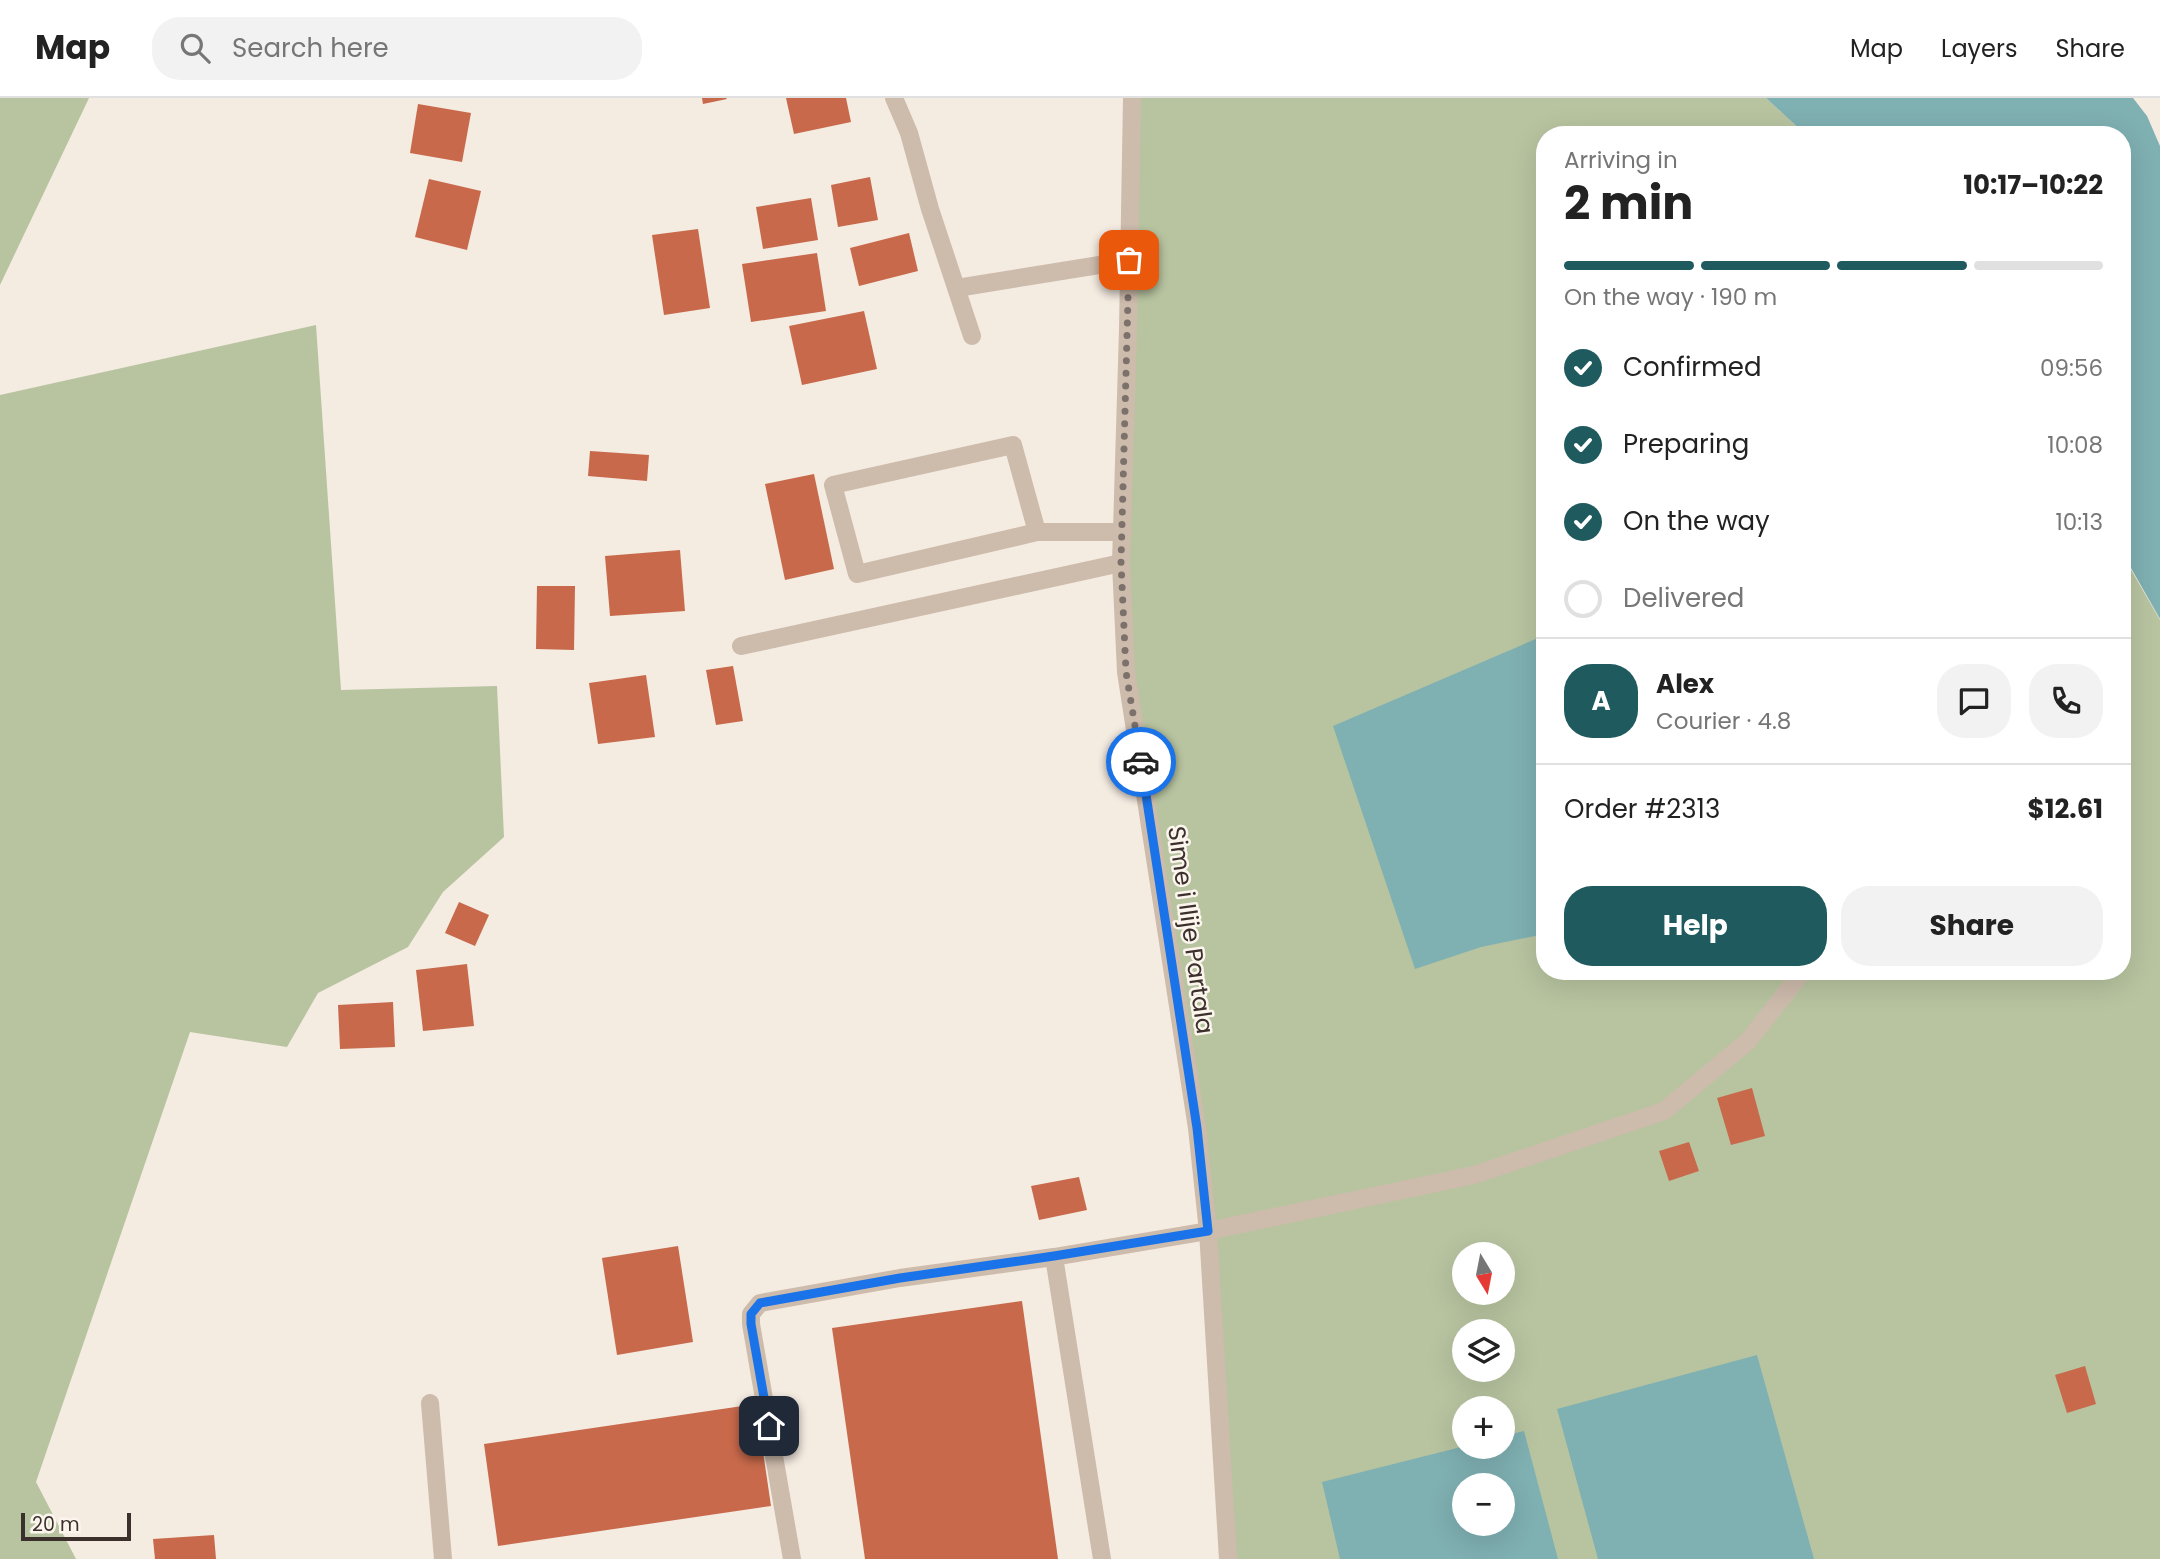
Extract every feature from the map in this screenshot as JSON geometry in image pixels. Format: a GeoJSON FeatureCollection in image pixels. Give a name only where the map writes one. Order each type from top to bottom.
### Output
{"type":"FeatureCollection","features":[{"type":"Feature","properties":{"kind":"street"},"geometry":{"type":"LineString","coordinates":[[894,98],[909,133],[930,209],[972,336]]}},
{"type":"Feature","properties":{"kind":"street","name":"Sime i Ilije Partala"},"geometry":{"type":"LineString","coordinates":[[1132,98],[1121,562],[1126,672],[1197,1128],[1208,1231],[1228,1559]]}},
{"type":"Feature","properties":{"kind":"street"},"geometry":{"type":"LineString","coordinates":[[957,288],[1129,260]]}},
{"type":"Feature","properties":{"kind":"street"},"geometry":{"type":"LineString","coordinates":[[1037,532],[1013,445],[833,485],[857,575],[1037,532],[1123,532]]}},
{"type":"Feature","properties":{"kind":"street"},"geometry":{"type":"LineString","coordinates":[[741,646],[1121,562]]}},
{"type":"Feature","properties":{"kind":"street"},"geometry":{"type":"LineString","coordinates":[[792,1559],[751,1314],[760,1303],[1208,1231],[1474,1175],[1664,1111],[1748,1041],[1796,980]]}},
{"type":"Feature","properties":{"kind":"street"},"geometry":{"type":"LineString","coordinates":[[1054,1256],[1102,1559]]}},
{"type":"Feature","properties":{"kind":"street"},"geometry":{"type":"LineString","coordinates":[[430,1403],[443,1559]]}},
{"type":"Feature","properties":{"kind":"green space"},"geometry":{"type":"Polygon","coordinates":[[[0,98],[89,98],[0,285],[0,98]]]}},
{"type":"Feature","properties":{"kind":"green space"},"geometry":{"type":"Polygon","coordinates":[[[1132,98],[1766,98],[1796,126],[1536,126],[1536,980],[2131,980],[2131,570],[2160,620],[2160,1559],[1228,1559],[1208,1231],[1126,672],[1132,98]]]}},
{"type":"Feature","properties":{"kind":"green space"},"geometry":{"type":"Polygon","coordinates":[[[316,325],[341,690],[497,686],[504,837],[443,892],[408,947],[318,993],[287,1047],[190,1032],[36,1482],[76,1559],[0,1559],[0,395],[316,325]]]}},
{"type":"Feature","properties":{"kind":"water"},"geometry":{"type":"Polygon","coordinates":[[[1766,98],[2133,98],[2147,116],[2160,146],[2160,619],[2131,568],[2131,126],[1796,126],[1766,98]]]}},
{"type":"Feature","properties":{"kind":"water"},"geometry":{"type":"Polygon","coordinates":[[[1536,639],[1536,936],[1481,947],[1415,969],[1333,726],[1536,639]]]}},
{"type":"Feature","properties":{"kind":"water"},"geometry":{"type":"Polygon","coordinates":[[[1757,1355],[1814,1559],[1598,1559],[1557,1409],[1757,1355]]]}},
{"type":"Feature","properties":{"kind":"water"},"geometry":{"type":"Polygon","coordinates":[[[1524,1431],[1558,1559],[1340,1559],[1322,1482],[1452,1449],[1452,1459],[1515,1459],[1515,1433],[1524,1431]]]}},
{"type":"Feature","properties":{"kind":"building"},"geometry":{"type":"Polygon","coordinates":[[[702,98],[726,98],[727,99],[703,104],[702,98]]]}},
{"type":"Feature","properties":{"kind":"building"},"geometry":{"type":"Polygon","coordinates":[[[786,98],[846,98],[851,122],[794,134],[786,98]]]}},
{"type":"Feature","properties":{"kind":"building"},"geometry":{"type":"Polygon","coordinates":[[[418,104],[471,113],[462,162],[410,153],[418,104]]]}},
{"type":"Feature","properties":{"kind":"building"},"geometry":{"type":"Polygon","coordinates":[[[870,177],[878,220],[838,227],[831,185],[870,177]]]}},
{"type":"Feature","properties":{"kind":"building"},"geometry":{"type":"Polygon","coordinates":[[[429,179],[481,191],[467,250],[415,237],[429,179]]]}},
{"type":"Feature","properties":{"kind":"building"},"geometry":{"type":"Polygon","coordinates":[[[811,198],[818,240],[763,249],[756,207],[811,198]]]}},
{"type":"Feature","properties":{"kind":"building"},"geometry":{"type":"Polygon","coordinates":[[[698,229],[710,308],[664,315],[652,235],[698,229]]]}},
{"type":"Feature","properties":{"kind":"building"},"geometry":{"type":"Polygon","coordinates":[[[909,233],[918,271],[859,286],[850,248],[909,233]]]}},
{"type":"Feature","properties":{"kind":"building"},"geometry":{"type":"Polygon","coordinates":[[[817,253],[826,311],[751,322],[742,264],[817,253]]]}},
{"type":"Feature","properties":{"kind":"building"},"geometry":{"type":"Polygon","coordinates":[[[864,311],[877,369],[802,385],[789,326],[864,311]]]}},
{"type":"Feature","properties":{"kind":"building"},"geometry":{"type":"Polygon","coordinates":[[[590,451],[649,455],[647,481],[588,476],[590,451]]]}},
{"type":"Feature","properties":{"kind":"building"},"geometry":{"type":"Polygon","coordinates":[[[814,474],[834,569],[785,580],[765,484],[814,474]]]}},
{"type":"Feature","properties":{"kind":"building"},"geometry":{"type":"Polygon","coordinates":[[[680,550],[685,611],[610,616],[605,556],[680,550]]]}},
{"type":"Feature","properties":{"kind":"building"},"geometry":{"type":"Polygon","coordinates":[[[537,586],[575,586],[574,650],[536,649],[537,586]]]}},
{"type":"Feature","properties":{"kind":"building"},"geometry":{"type":"Polygon","coordinates":[[[733,666],[743,721],[716,725],[706,670],[733,666]]]}},
{"type":"Feature","properties":{"kind":"building"},"geometry":{"type":"Polygon","coordinates":[[[646,675],[655,737],[598,744],[589,683],[646,675]]]}},
{"type":"Feature","properties":{"kind":"building"},"geometry":{"type":"Polygon","coordinates":[[[459,902],[489,915],[475,946],[445,933],[459,902]]]}},
{"type":"Feature","properties":{"kind":"building"},"geometry":{"type":"Polygon","coordinates":[[[467,964],[474,1026],[423,1031],[416,970],[467,964]]]}},
{"type":"Feature","properties":{"kind":"building"},"geometry":{"type":"Polygon","coordinates":[[[393,1002],[395,1047],[340,1049],[338,1005],[393,1002]]]}},
{"type":"Feature","properties":{"kind":"building"},"geometry":{"type":"Polygon","coordinates":[[[1752,1088],[1765,1136],[1731,1145],[1717,1098],[1752,1088]]]}},
{"type":"Feature","properties":{"kind":"building"},"geometry":{"type":"Polygon","coordinates":[[[1689,1142],[1699,1171],[1669,1181],[1659,1151],[1689,1142]]]}},
{"type":"Feature","properties":{"kind":"building"},"geometry":{"type":"Polygon","coordinates":[[[1079,1177],[1087,1210],[1039,1220],[1031,1186],[1079,1177]]]}},
{"type":"Feature","properties":{"kind":"building"},"geometry":{"type":"Polygon","coordinates":[[[678,1246],[693,1342],[617,1355],[602,1258],[678,1246]]]}},
{"type":"Feature","properties":{"kind":"building"},"geometry":{"type":"Polygon","coordinates":[[[1022,1301],[1058,1559],[865,1559],[832,1328],[1022,1301]]]}},
{"type":"Feature","properties":{"kind":"building"},"geometry":{"type":"Polygon","coordinates":[[[2085,1366],[2096,1404],[2067,1413],[2055,1375],[2085,1366]]]}},
{"type":"Feature","properties":{"kind":"building"},"geometry":{"type":"Polygon","coordinates":[[[756,1404],[771,1506],[498,1546],[484,1444],[756,1404]]]}},
{"type":"Feature","properties":{"kind":"building"},"geometry":{"type":"Polygon","coordinates":[[[214,1535],[216,1559],[155,1559],[153,1539],[214,1535]]]}},
{"type":"Feature","properties":{"kind":"way so far"},"geometry":{"type":"LineString","coordinates":[[1129,260],[1121,562],[1126,672],[1141,762]]}},
{"type":"Feature","properties":{"kind":"route"},"geometry":{"type":"LineString","coordinates":[[769,1426],[751,1324],[751,1314],[760,1303],[900,1278],[1208,1231],[1197,1128],[1141,762]]}}]}
